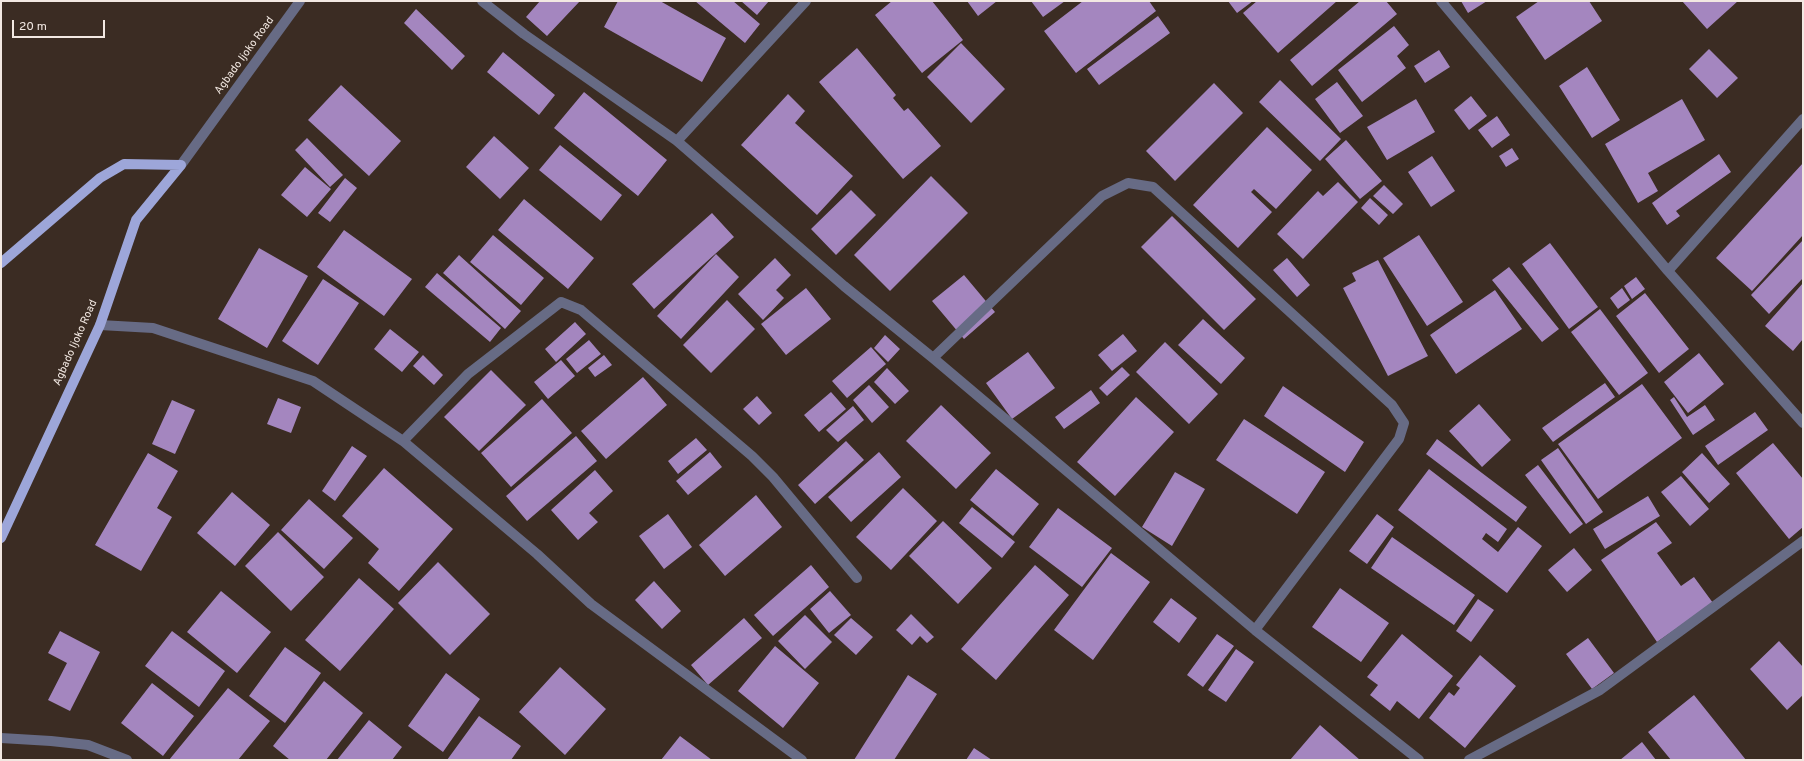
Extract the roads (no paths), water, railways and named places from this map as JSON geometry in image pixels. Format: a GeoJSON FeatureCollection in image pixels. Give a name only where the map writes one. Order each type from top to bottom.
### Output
{"type":"FeatureCollection","features":[{"type":"Feature","properties":{"kind":"main road"},"geometry":{"type":"LineString","coordinates":[[1,263],[100,178],[124,164],[181,165]]}},
{"type":"Feature","properties":{"kind":"main road","name":"Agbado Ijoko Road"},"geometry":{"type":"LineString","coordinates":[[1,538],[100,324],[136,220],[181,165]]}},
{"type":"Feature","properties":{"kind":"street","name":"Agbado Ijoko Road"},"geometry":{"type":"LineString","coordinates":[[181,165],[300,1]]}},
{"type":"Feature","properties":{"kind":"street"},"geometry":{"type":"LineString","coordinates":[[482,1],[524,34],[677,141],[844,286],[933,358],[1255,630],[1419,760]]}},
{"type":"Feature","properties":{"kind":"street"},"geometry":{"type":"LineString","coordinates":[[677,141],[806,1]]}},
{"type":"Feature","properties":{"kind":"street"},"geometry":{"type":"LineString","coordinates":[[1441,1],[1668,271],[1803,423]]}},
{"type":"Feature","properties":{"kind":"street"},"geometry":{"type":"LineString","coordinates":[[1668,271],[1803,119]]}},
{"type":"Feature","properties":{"kind":"street"},"geometry":{"type":"LineString","coordinates":[[933,358],[1102,196],[1128,183],[1153,187],[1392,405],[1404,423],[1399,439],[1255,630]]}},
{"type":"Feature","properties":{"kind":"street"},"geometry":{"type":"LineString","coordinates":[[403,441],[468,374],[561,302],[581,310],[752,456],[773,477],[857,578]]}},
{"type":"Feature","properties":{"kind":"street"},"geometry":{"type":"LineString","coordinates":[[100,324],[153,328],[313,381],[403,441],[537,554],[591,604],[802,760]]}},
{"type":"Feature","properties":{"kind":"street"},"geometry":{"type":"LineString","coordinates":[[1469,760],[1600,690],[1803,541]]}},
{"type":"Feature","properties":{"kind":"street"},"geometry":{"type":"LineString","coordinates":[[1,738],[88,745],[127,760]]}}]}
